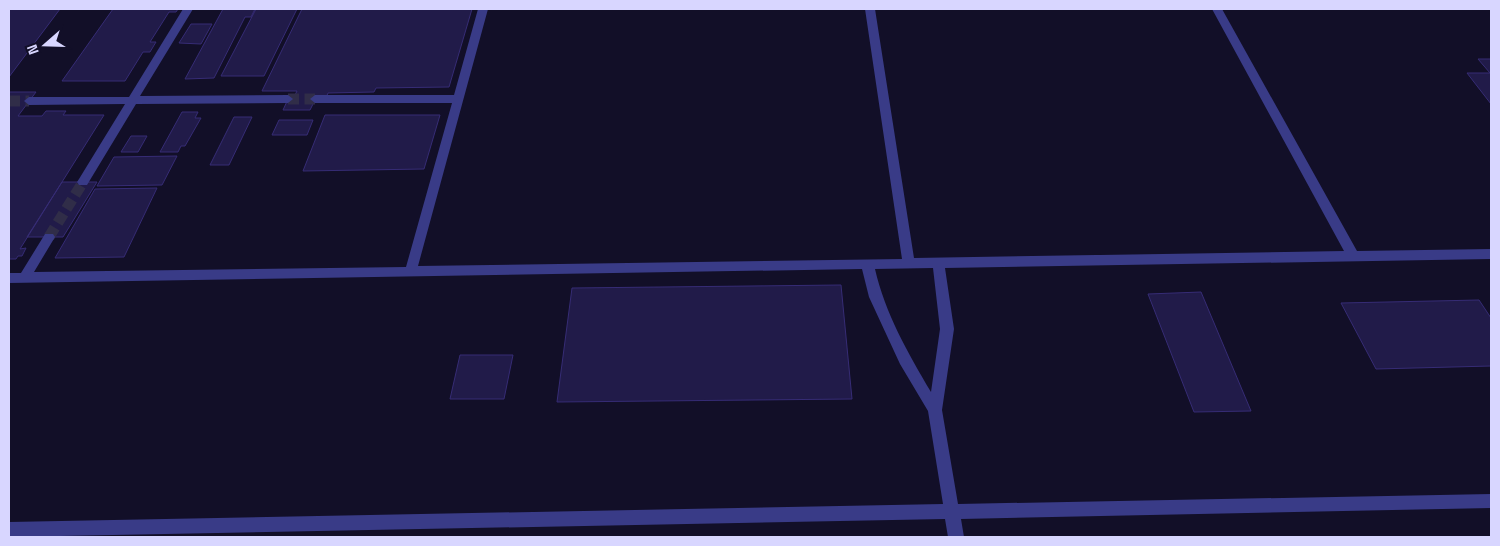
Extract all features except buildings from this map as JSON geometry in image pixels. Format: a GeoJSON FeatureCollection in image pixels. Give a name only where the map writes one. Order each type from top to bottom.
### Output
{"type":"FeatureCollection","features":[{"type":"Feature","properties":{"kind":"street"},"geometry":{"type":"LineString","coordinates":[[83,182],[188,9]]}},
{"type":"Feature","properties":{"kind":"street"},"geometry":{"type":"LineString","coordinates":[[411,271],[483,9]]}},
{"type":"Feature","properties":{"kind":"street"},"geometry":{"type":"LineString","coordinates":[[870,9],[909,263]]}},
{"type":"Feature","properties":{"kind":"street"},"geometry":{"type":"LineString","coordinates":[[1217,9],[1353,256]]}},
{"type":"Feature","properties":{"kind":"street"},"geometry":{"type":"LineString","coordinates":[[29,100],[288,99]]}},
{"type":"Feature","properties":{"kind":"street"},"geometry":{"type":"LineString","coordinates":[[315,99],[458,99]]}},
{"type":"Feature","properties":{"kind":"street"},"geometry":{"type":"LineString","coordinates":[[24,278],[49,237]]}},
{"type":"Feature","properties":{"kind":"street"},"geometry":{"type":"LineString","coordinates":[[9,278],[1491,254]]}},
{"type":"Feature","properties":{"kind":"street"},"geometry":{"type":"LineString","coordinates":[[938,262],[947,329],[935,410],[956,537]]}},
{"type":"Feature","properties":{"kind":"street"},"geometry":{"type":"LineString","coordinates":[[867,263],[875,297],[904,360],[935,410]]}},
{"type":"Feature","properties":{"kind":"street"},"geometry":{"type":"LineString","coordinates":[[9,530],[136,532],[1491,501]]}},
{"type":"Feature","properties":{"kind":"tunnel"},"geometry":{"type":"LineString","coordinates":[[288,99],[315,99]]}},
{"type":"Feature","properties":{"kind":"tunnel"},"geometry":{"type":"LineString","coordinates":[[9,101],[29,101]]}},
{"type":"Feature","properties":{"kind":"tunnel"},"geometry":{"type":"LineString","coordinates":[[49,237],[83,182]]}}]}
